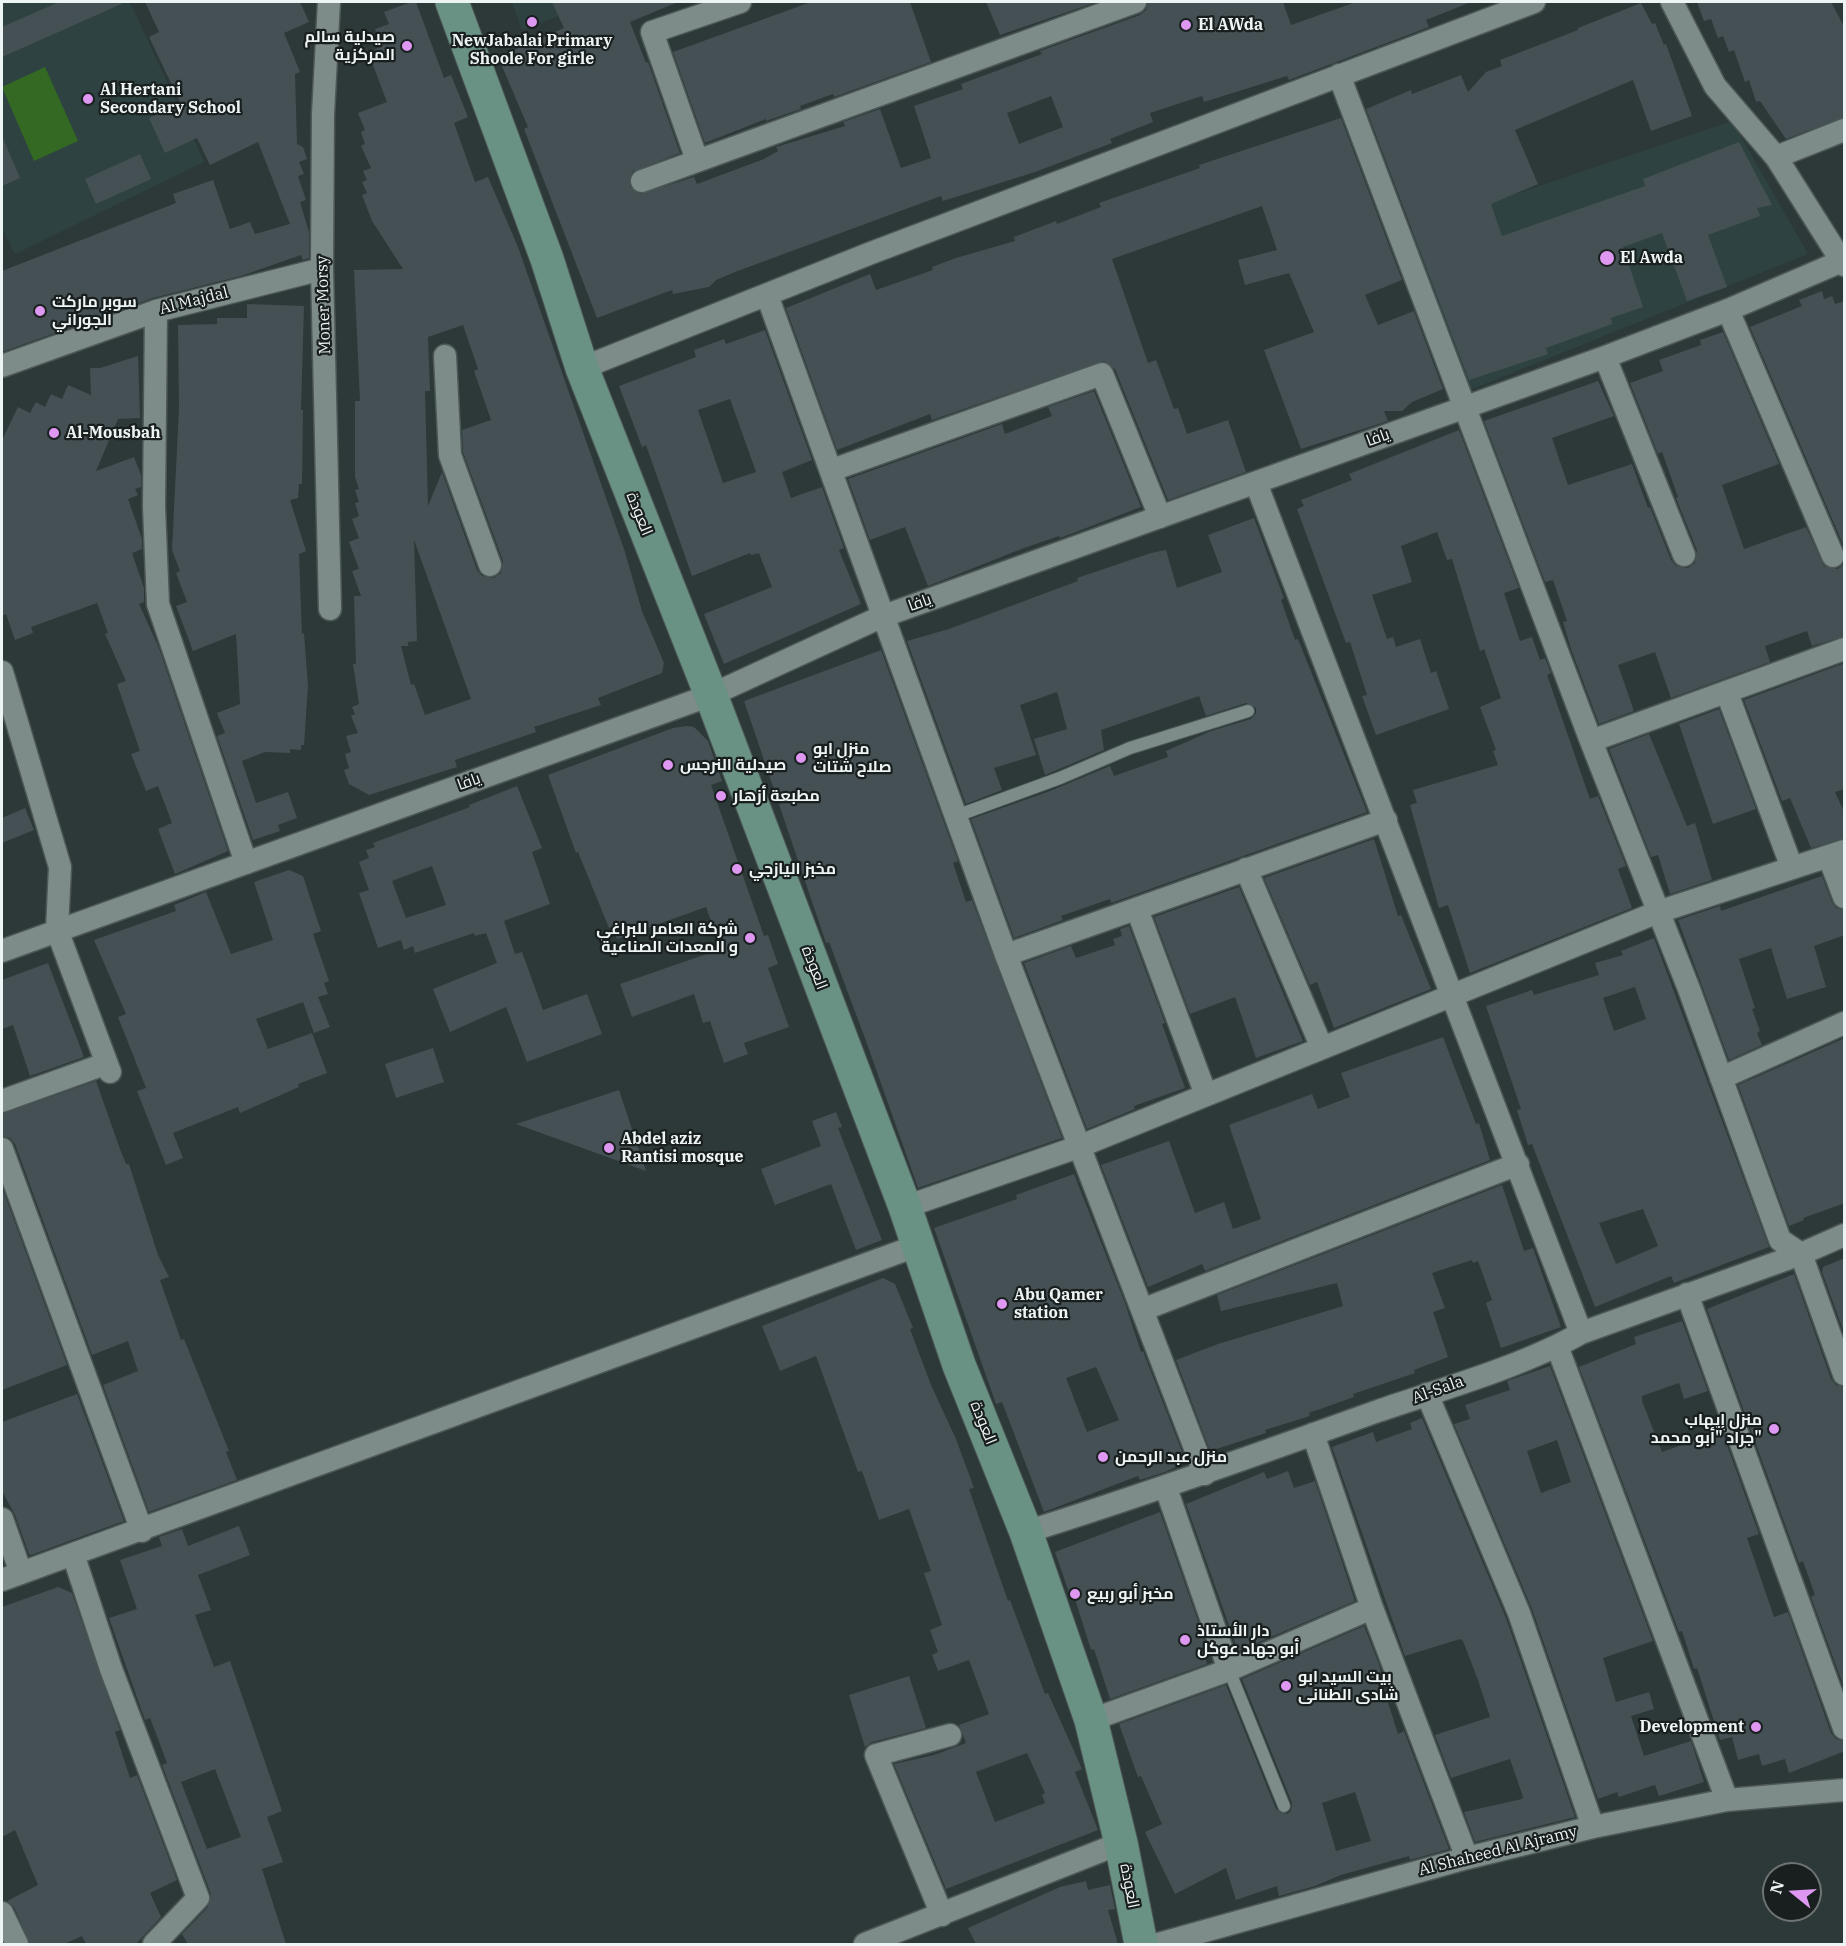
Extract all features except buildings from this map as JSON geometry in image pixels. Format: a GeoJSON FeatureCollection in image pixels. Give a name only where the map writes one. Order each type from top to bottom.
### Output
{"type":"FeatureCollection","features":[{"type":"Feature","properties":{"kind":"main road","name":"العودة"},"geometry":{"type":"LineString","coordinates":[[452,2],[547,259],[582,368],[711,695],[904,1207],[959,1365],[1026,1532],[1091,1720],[1121,1843],[1141,1944]]}},
{"type":"Feature","properties":{"kind":"street","name":"Moner Morsy"},"geometry":{"type":"LineString","coordinates":[[329,2],[323,114],[322,269],[330,609]]}},
{"type":"Feature","properties":{"kind":"street"},"geometry":{"type":"LineString","coordinates":[[697,160],[652,32],[740,2]]}},
{"type":"Feature","properties":{"kind":"street"},"geometry":{"type":"LineString","coordinates":[[642,181],[1135,2]]}},
{"type":"Feature","properties":{"kind":"street"},"geometry":{"type":"LineString","coordinates":[[582,368],[1339,75],[1492,9],[1534,2]]}},
{"type":"Feature","properties":{"kind":"street"},"geometry":{"type":"LineString","coordinates":[[1672,2],[1715,86],[1776,157],[1843,263]]}},
{"type":"Feature","properties":{"kind":"street"},"geometry":{"type":"LineString","coordinates":[[1339,75],[1721,1078],[1780,1240],[1801,1254],[1845,1374]]}},
{"type":"Feature","properties":{"kind":"street"},"geometry":{"type":"LineString","coordinates":[[1776,157],[1845,130]]}},
{"type":"Feature","properties":{"kind":"street","name":"يافا"},"geometry":{"type":"LineString","coordinates":[[2,951],[711,695],[882,617],[1605,357],[1843,263]]}},
{"type":"Feature","properties":{"kind":"street","name":"Al Majdal"},"geometry":{"type":"LineString","coordinates":[[2,366],[156,311],[322,269]]}},
{"type":"Feature","properties":{"kind":"street"},"geometry":{"type":"LineString","coordinates":[[767,295],[1006,955],[1205,1474]]}},
{"type":"Feature","properties":{"kind":"street"},"geometry":{"type":"LineString","coordinates":[[1728,310],[1833,556]]}},
{"type":"Feature","properties":{"kind":"street"},"geometry":{"type":"LineString","coordinates":[[156,311],[154,507],[158,604],[246,862]]}},
{"type":"Feature","properties":{"kind":"street"},"geometry":{"type":"LineString","coordinates":[[445,356],[450,455],[490,565]]}},
{"type":"Feature","properties":{"kind":"street"},"geometry":{"type":"LineString","coordinates":[[1605,357],[1684,555]]}},
{"type":"Feature","properties":{"kind":"street"},"geometry":{"type":"LineString","coordinates":[[832,470],[1102,374],[1160,518]]}},
{"type":"Feature","properties":{"kind":"street"},"geometry":{"type":"LineString","coordinates":[[1256,483],[1581,1333]]}},
{"type":"Feature","properties":{"kind":"street"},"geometry":{"type":"LineString","coordinates":[[1591,741],[1845,649]]}},
{"type":"Feature","properties":{"kind":"street"},"geometry":{"type":"LineString","coordinates":[[2,672],[60,867],[57,930],[107,1068],[2,1101]]}},
{"type":"Feature","properties":{"kind":"street"},"geometry":{"type":"LineString","coordinates":[[1727,693],[1792,868]]}},
{"type":"Feature","properties":{"kind":"street"},"geometry":{"type":"LineString","coordinates":[[1006,955],[1386,820]]}},
{"type":"Feature","properties":{"kind":"street"},"geometry":{"type":"LineString","coordinates":[[904,1207],[1078,1147],[1454,997],[1658,912],[1837,854],[1845,897]]}},
{"type":"Feature","properties":{"kind":"street"},"geometry":{"type":"LineString","coordinates":[[1246,869],[1323,1048]]}},
{"type":"Feature","properties":{"kind":"street"},"geometry":{"type":"LineString","coordinates":[[1137,909],[1206,1095]]}},
{"type":"Feature","properties":{"kind":"street"},"geometry":{"type":"LineString","coordinates":[[1721,1078],[1845,1023]]}},
{"type":"Feature","properties":{"kind":"street"},"geometry":{"type":"LineString","coordinates":[[2,1149],[142,1531]]}},
{"type":"Feature","properties":{"kind":"street"},"geometry":{"type":"LineString","coordinates":[[1142,1310],[1518,1164]]}},
{"type":"Feature","properties":{"kind":"street","name":"Al-Sala"},"geometry":{"type":"LineString","coordinates":[[1026,1532],[1166,1488],[1427,1394],[1557,1346],[1581,1333],[1801,1254],[1845,1235]]}},
{"type":"Feature","properties":{"kind":"street"},"geometry":{"type":"LineString","coordinates":[[2,1519],[11,1576],[142,1531],[916,1246]]}},
{"type":"Feature","properties":{"kind":"street"},"geometry":{"type":"LineString","coordinates":[[1687,1294],[1845,1728]]}},
{"type":"Feature","properties":{"kind":"street"},"geometry":{"type":"LineString","coordinates":[[1557,1346],[1727,1800]]}},
{"type":"Feature","properties":{"kind":"street"},"geometry":{"type":"LineString","coordinates":[[1427,1394],[1519,1613],[1593,1827]]}},
{"type":"Feature","properties":{"kind":"street"},"geometry":{"type":"LineString","coordinates":[[1313,1434],[1372,1608],[1467,1858]]}},
{"type":"Feature","properties":{"kind":"street"},"geometry":{"type":"LineString","coordinates":[[1166,1488],[1229,1670]]}},
{"type":"Feature","properties":{"kind":"street"},"geometry":{"type":"LineString","coordinates":[[73,1554],[111,1669],[198,1898],[154,1944]]}},
{"type":"Feature","properties":{"kind":"street"},"geometry":{"type":"LineString","coordinates":[[1091,1720],[1229,1670],[1372,1608]]}},
{"type":"Feature","properties":{"kind":"street"},"geometry":{"type":"LineString","coordinates":[[942,1915],[876,1755],[950,1736]]}},
{"type":"Feature","properties":{"kind":"street","name":"Al Shaheed Al Ajramy"},"geometry":{"type":"LineString","coordinates":[[1158,1944],[1467,1858],[1593,1827],[1727,1800],[1845,1790]]}},
{"type":"Feature","properties":{"kind":"street"},"geometry":{"type":"LineString","coordinates":[[865,1944],[1121,1843]]}},
{"type":"Feature","properties":{"kind":"street"},"geometry":{"type":"LineString","coordinates":[[2,1913],[17,1944]]}},
{"type":"Feature","properties":{"kind":"lane"},"geometry":{"type":"LineString","coordinates":[[956,816],[1060,778],[1130,748],[1248,711]]}},
{"type":"Feature","properties":{"kind":"lane"},"geometry":{"type":"LineString","coordinates":[[1229,1670],[1284,1806]]}},
{"type":"Feature","properties":{"kind":"shaded area","name":"Al Hertani Secondary School"},"geometry":{"type":"Polygon","coordinates":[[[2,2],[130,2],[204,162],[15,254],[2,228],[2,2]]]}},
{"type":"Feature","properties":{"kind":"shaded area","name":"NewJabalai Primary Shoole For girle"},"geometry":{"type":"Polygon","coordinates":[[[512,2],[594,2],[522,30],[512,2]]]}},
{"type":"Feature","properties":{"kind":"shaded area","name":"El Awda"},"geometry":{"type":"Polygon","coordinates":[[[1732,121],[1808,254],[1462,393],[1406,231],[1732,121]]]}},
{"type":"Feature","properties":{"kind":"green space"},"geometry":{"type":"Polygon","coordinates":[[[45,67],[78,141],[34,161],[2,87],[45,67]]]}},
{"type":"Feature","properties":{"kind":"place","name":"NewJabalai Primary Shoole For girle"},"geometry":{"type":"Point","coordinates":[532,22]}},
{"type":"Feature","properties":{"kind":"place","name":"El AWda"},"geometry":{"type":"Point","coordinates":[1186,25]}},
{"type":"Feature","properties":{"kind":"place","name":"صيدلية سالم المركزية"},"geometry":{"type":"Point","coordinates":[407,46]}},
{"type":"Feature","properties":{"kind":"place","name":"Al Hertani Secondary School"},"geometry":{"type":"Point","coordinates":[88,99]}},
{"type":"Feature","properties":{"kind":"place","name":"El Awda"},"geometry":{"type":"Point","coordinates":[1607,258]}},
{"type":"Feature","properties":{"kind":"place","name":"سوبر ماركت الجوراني"},"geometry":{"type":"Point","coordinates":[40,311]}},
{"type":"Feature","properties":{"kind":"place","name":"Al-Mousbah"},"geometry":{"type":"Point","coordinates":[54,433]}},
{"type":"Feature","properties":{"kind":"place","name":"منزل ابو صلاح شتات"},"geometry":{"type":"Point","coordinates":[801,758]}},
{"type":"Feature","properties":{"kind":"place","name":"صيدلية النرجس"},"geometry":{"type":"Point","coordinates":[668,765]}},
{"type":"Feature","properties":{"kind":"place","name":"مطبعة أزهار"},"geometry":{"type":"Point","coordinates":[721,796]}},
{"type":"Feature","properties":{"kind":"place","name":"مخبز اليازجي"},"geometry":{"type":"Point","coordinates":[737,869]}},
{"type":"Feature","properties":{"kind":"place","name":"شركة العامر للبراغي و المعدات الصناعية"},"geometry":{"type":"Point","coordinates":[750,938]}},
{"type":"Feature","properties":{"kind":"place","name":"Abdel aziz Rantisi mosque"},"geometry":{"type":"Point","coordinates":[609,1148]}},
{"type":"Feature","properties":{"kind":"place","name":"Abu Qamer station"},"geometry":{"type":"Point","coordinates":[1002,1304]}},
{"type":"Feature","properties":{"kind":"place","name":"منزل إيهاب جراد \"أبو محمد\""},"geometry":{"type":"Point","coordinates":[1774,1429]}},
{"type":"Feature","properties":{"kind":"place","name":"منزل عبد الرحمن"},"geometry":{"type":"Point","coordinates":[1103,1457]}},
{"type":"Feature","properties":{"kind":"place","name":"مخبز أبو ربيع"},"geometry":{"type":"Point","coordinates":[1075,1594]}},
{"type":"Feature","properties":{"kind":"place","name":"دار الأستاذ أبو جهاد عوكل"},"geometry":{"type":"Point","coordinates":[1185,1640]}},
{"type":"Feature","properties":{"kind":"place","name":"بيت السيد ابو شادى الطنانى"},"geometry":{"type":"Point","coordinates":[1286,1686]}},
{"type":"Feature","properties":{"kind":"place","name":"Development"},"geometry":{"type":"Point","coordinates":[1756,1727]}}]}
